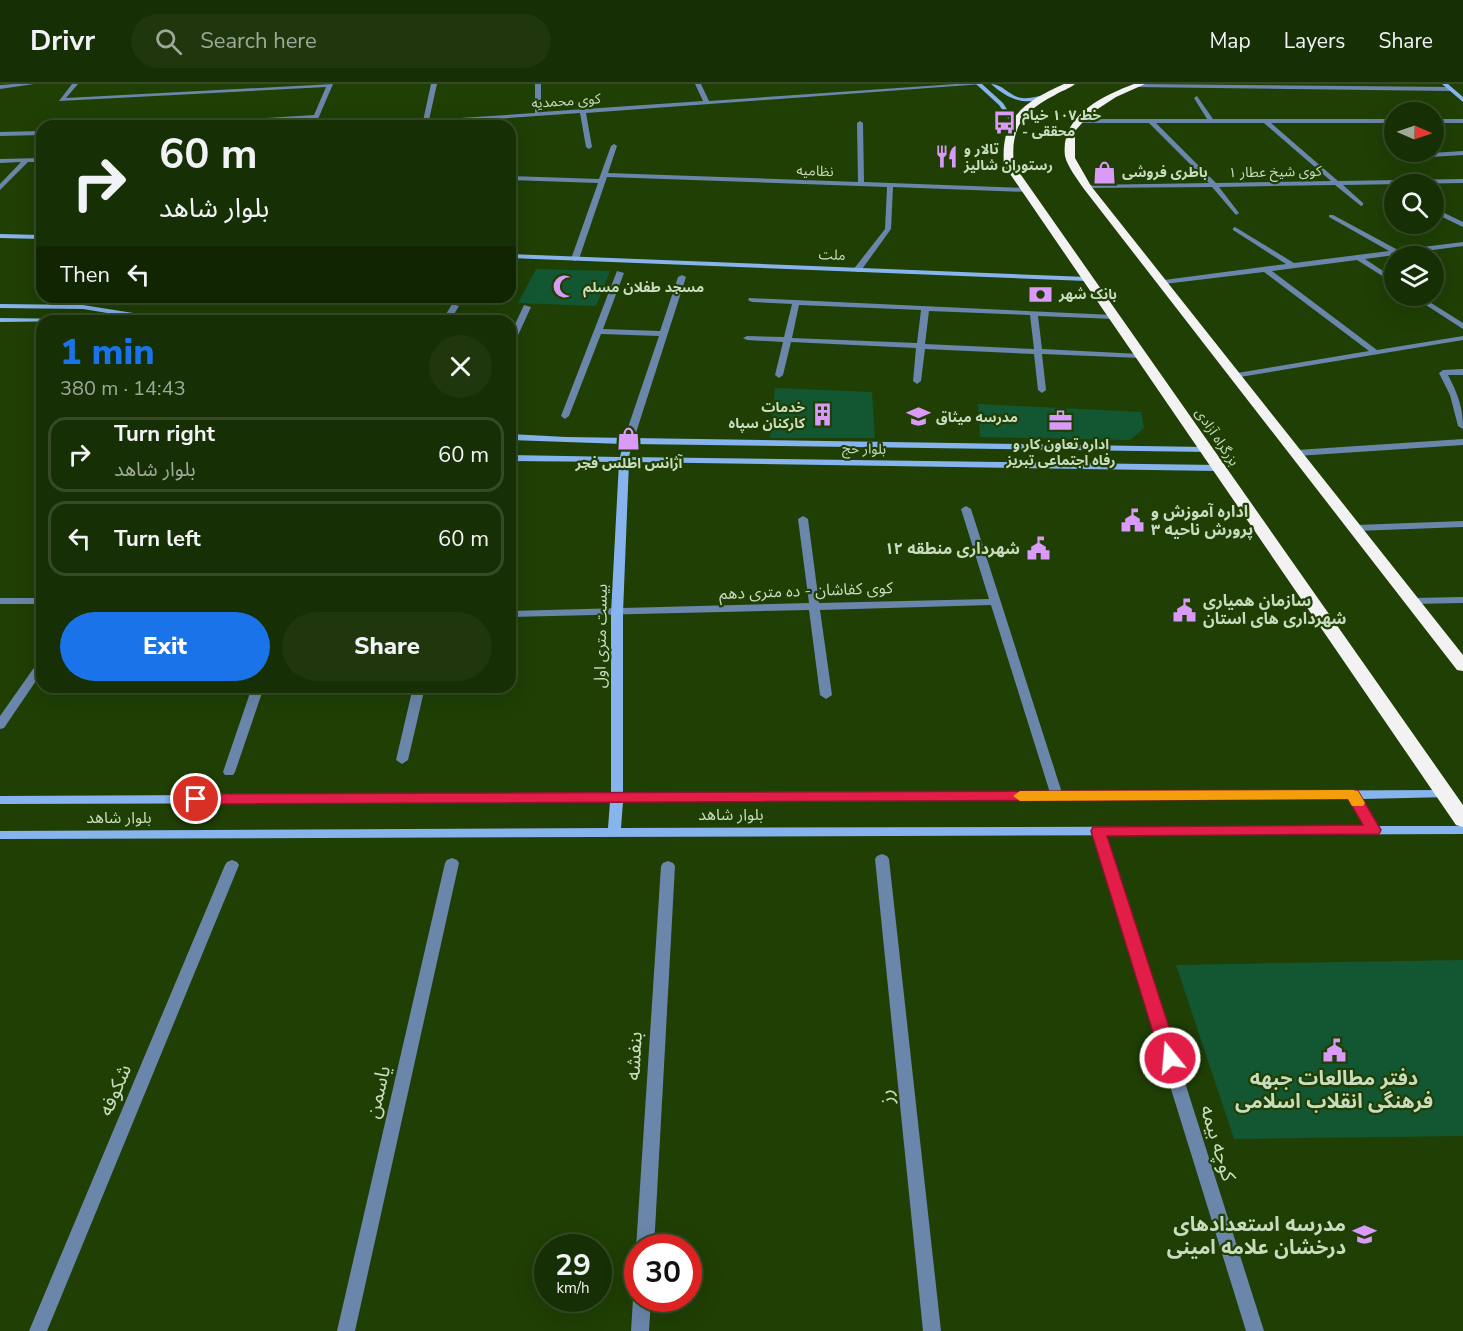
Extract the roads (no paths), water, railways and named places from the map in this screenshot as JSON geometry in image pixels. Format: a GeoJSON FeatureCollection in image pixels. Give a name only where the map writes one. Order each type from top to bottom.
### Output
{"type":"FeatureCollection","features":[{"type":"Feature","properties":{"kind":"highway"},"geometry":{"type":"LineString","coordinates":[[1014,123],[1047,96],[1071,84]]}},
{"type":"Feature","properties":{"kind":"highway"},"geometry":{"type":"LineString","coordinates":[[1139,85],[1113,95],[1087,112],[1071,131],[1070,158],[1087,187],[1164,282],[1463,666]]}},
{"type":"Feature","properties":{"kind":"highway","name":"بزرگراه آزادی"},"geometry":{"type":"LineString","coordinates":[[1014,123],[1007,145],[1009,165],[1463,820]]}},
{"type":"Feature","properties":{"kind":"main road"},"geometry":{"type":"LineString","coordinates":[[980,84],[987,84]]}},
{"type":"Feature","properties":{"kind":"main road"},"geometry":{"type":"LineString","coordinates":[[980,84],[1001,104],[1014,123]]}},
{"type":"Feature","properties":{"kind":"main road"},"geometry":{"type":"LineString","coordinates":[[994,84],[1024,102],[1047,96]]}},
{"type":"Feature","properties":{"kind":"main road"},"geometry":{"type":"LineString","coordinates":[[1448,86],[1463,100]]}},
{"type":"Feature","properties":{"kind":"main road"},"geometry":{"type":"LineString","coordinates":[[0,236],[36,237]]}},
{"type":"Feature","properties":{"kind":"main road","name":"ملت"},"geometry":{"type":"LineString","coordinates":[[516,256],[1087,279]]}},
{"type":"Feature","properties":{"kind":"main road"},"geometry":{"type":"LineString","coordinates":[[0,306],[83,307],[132,315]]}},
{"type":"Feature","properties":{"kind":"main road"},"geometry":{"type":"LineString","coordinates":[[116,315],[119,313]]}},
{"type":"Feature","properties":{"kind":"main road"},"geometry":{"type":"LineString","coordinates":[[0,320],[36,320]]}},
{"type":"Feature","properties":{"kind":"main road","name":"بلوار حج"},"geometry":{"type":"LineString","coordinates":[[516,437],[628,442],[1205,450]]}},
{"type":"Feature","properties":{"kind":"main road","name":"بیست متری اول"},"geometry":{"type":"LineString","coordinates":[[614,832],[617,798],[617,613],[624,460],[628,442]]}},
{"type":"Feature","properties":{"kind":"main road"},"geometry":{"type":"LineString","coordinates":[[1152,449],[1162,467]]}},
{"type":"Feature","properties":{"kind":"main road","name":"بلوار حج"},"geometry":{"type":"LineString","coordinates":[[516,458],[1218,468]]}},
{"type":"Feature","properties":{"kind":"main road","name":"بلوار شاهد"},"geometry":{"type":"LineString","coordinates":[[0,800],[1445,794]]}},
{"type":"Feature","properties":{"kind":"main road"},"geometry":{"type":"LineString","coordinates":[[1353,795],[1374,830]]}},
{"type":"Feature","properties":{"kind":"main road","name":"بلوار شاهد"},"geometry":{"type":"LineString","coordinates":[[0,835],[1463,830]]}},
{"type":"Feature","properties":{"kind":"street"},"geometry":{"type":"LineString","coordinates":[[0,87],[31,84]]}},
{"type":"Feature","properties":{"kind":"street"},"geometry":{"type":"LineString","coordinates":[[75,84],[61,100],[330,84],[315,120]]}},
{"type":"Feature","properties":{"kind":"street"},"geometry":{"type":"LineString","coordinates":[[426,120],[434,84]]}},
{"type":"Feature","properties":{"kind":"street"},"geometry":{"type":"LineString","coordinates":[[538,84],[538,115]]}},
{"type":"Feature","properties":{"kind":"street"},"geometry":{"type":"LineString","coordinates":[[698,84],[707,103]]}},
{"type":"Feature","properties":{"kind":"street"},"geometry":{"type":"LineString","coordinates":[[894,84],[901,90]]}},
{"type":"Feature","properties":{"kind":"street","name":"کوی محمدیه"},"geometry":{"type":"LineString","coordinates":[[494,120],[583,111],[980,84]]}},
{"type":"Feature","properties":{"kind":"street"},"geometry":{"type":"LineString","coordinates":[[1139,85],[1334,86],[1346,88],[1448,86]]}},
{"type":"Feature","properties":{"kind":"street"},"geometry":{"type":"LineString","coordinates":[[1346,88],[1355,98]]}},
{"type":"Feature","properties":{"kind":"street"},"geometry":{"type":"LineString","coordinates":[[1197,98],[1211,121]]}},
{"type":"Feature","properties":{"kind":"street"},"geometry":{"type":"LineString","coordinates":[[583,111],[589,147]]}},
{"type":"Feature","properties":{"kind":"street"},"geometry":{"type":"LineString","coordinates":[[1370,111],[1381,121]]}},
{"type":"Feature","properties":{"kind":"street"},"geometry":{"type":"LineString","coordinates":[[267,120],[316,117]]}},
{"type":"Feature","properties":{"kind":"street"},"geometry":{"type":"LineString","coordinates":[[1079,121],[1265,121],[1295,118],[1381,121]]}},
{"type":"Feature","properties":{"kind":"street"},"geometry":{"type":"LineString","coordinates":[[1151,121],[1214,185],[1236,213]]}},
{"type":"Feature","properties":{"kind":"street"},"geometry":{"type":"LineString","coordinates":[[1265,121],[1340,183],[1361,204]]}},
{"type":"Feature","properties":{"kind":"street"},"geometry":{"type":"LineString","coordinates":[[1444,121],[1463,121]]}},
{"type":"Feature","properties":{"kind":"street"},"geometry":{"type":"LineString","coordinates":[[860,123],[861,185]]}},
{"type":"Feature","properties":{"kind":"street"},"geometry":{"type":"LineString","coordinates":[[0,134],[36,133]]}},
{"type":"Feature","properties":{"kind":"street"},"geometry":{"type":"LineString","coordinates":[[575,259],[614,146]]}},
{"type":"Feature","properties":{"kind":"street"},"geometry":{"type":"LineString","coordinates":[[1444,154],[1463,153]]}},
{"type":"Feature","properties":{"kind":"street"},"geometry":{"type":"LineString","coordinates":[[0,161],[36,160]]}},
{"type":"Feature","properties":{"kind":"street"},"geometry":{"type":"LineString","coordinates":[[0,188],[26,161]]}},
{"type":"Feature","properties":{"kind":"street"},"geometry":{"type":"LineString","coordinates":[[1426,162],[1429,164]]}},
{"type":"Feature","properties":{"kind":"street","name":"نظامیه"},"geometry":{"type":"LineString","coordinates":[[516,178],[602,178],[1027,190]]}},
{"type":"Feature","properties":{"kind":"street","name":"کوی شیخ عطار ۱"},"geometry":{"type":"LineString","coordinates":[[1087,187],[1463,181]]}},
{"type":"Feature","properties":{"kind":"street"},"geometry":{"type":"LineString","coordinates":[[858,270],[888,229],[890,186]]}},
{"type":"Feature","properties":{"kind":"street"},"geometry":{"type":"LineString","coordinates":[[1444,215],[1463,225]]}},
{"type":"Feature","properties":{"kind":"street"},"geometry":{"type":"LineString","coordinates":[[1330,216],[1385,246]]}},
{"type":"Feature","properties":{"kind":"street"},"geometry":{"type":"LineString","coordinates":[[1234,229],[1292,265]]}},
{"type":"Feature","properties":{"kind":"street"},"geometry":{"type":"LineString","coordinates":[[1442,246],[1463,244]]}},
{"type":"Feature","properties":{"kind":"street"},"geometry":{"type":"LineString","coordinates":[[1450,245],[1463,253]]}},
{"type":"Feature","properties":{"kind":"street"},"geometry":{"type":"LineString","coordinates":[[1164,282],[1384,254]]}},
{"type":"Feature","properties":{"kind":"street"},"geometry":{"type":"LineString","coordinates":[[1358,257],[1384,275]]}},
{"type":"Feature","properties":{"kind":"street"},"geometry":{"type":"LineString","coordinates":[[1265,269],[1376,353]]}},
{"type":"Feature","properties":{"kind":"street"},"geometry":{"type":"LineString","coordinates":[[566,416],[620,273]]}},
{"type":"Feature","properties":{"kind":"street"},"geometry":{"type":"LineString","coordinates":[[628,442],[682,277]]}},
{"type":"Feature","properties":{"kind":"street"},"geometry":{"type":"LineString","coordinates":[[752,300],[1113,317]]}},
{"type":"Feature","properties":{"kind":"street"},"geometry":{"type":"LineString","coordinates":[[779,375],[796,302]]}},
{"type":"Feature","properties":{"kind":"street"},"geometry":{"type":"LineString","coordinates":[[449,315],[454,306]]}},
{"type":"Feature","properties":{"kind":"street"},"geometry":{"type":"LineString","coordinates":[[1431,306],[1463,327]]}},
{"type":"Feature","properties":{"kind":"street"},"geometry":{"type":"LineString","coordinates":[[516,331],[527,308]]}},
{"type":"Feature","properties":{"kind":"street"},"geometry":{"type":"LineString","coordinates":[[917,381],[925,308]]}},
{"type":"Feature","properties":{"kind":"street"},"geometry":{"type":"LineString","coordinates":[[1034,313],[1042,390]]}},
{"type":"Feature","properties":{"kind":"street"},"geometry":{"type":"LineString","coordinates":[[597,331],[663,334]]}},
{"type":"Feature","properties":{"kind":"street"},"geometry":{"type":"LineString","coordinates":[[747,338],[1140,356]]}},
{"type":"Feature","properties":{"kind":"street"},"geometry":{"type":"LineString","coordinates":[[1237,376],[1463,339]]}},
{"type":"Feature","properties":{"kind":"street"},"geometry":{"type":"LineString","coordinates":[[1463,372],[1443,373],[1454,395],[1463,426]]}},
{"type":"Feature","properties":{"kind":"street"},"geometry":{"type":"LineString","coordinates":[[1297,453],[1463,442]]}},
{"type":"Feature","properties":{"kind":"street"},"geometry":{"type":"LineString","coordinates":[[966,509],[1057,796]]}},
{"type":"Feature","properties":{"kind":"street"},"geometry":{"type":"LineString","coordinates":[[803,519],[826,695]]}},
{"type":"Feature","properties":{"kind":"street"},"geometry":{"type":"LineString","coordinates":[[1356,528],[1463,524]]}},
{"type":"Feature","properties":{"kind":"street"},"geometry":{"type":"LineString","coordinates":[[1412,601],[1463,600]]}},
{"type":"Feature","properties":{"kind":"street"},"geometry":{"type":"LineString","coordinates":[[0,601],[36,601]]}},
{"type":"Feature","properties":{"kind":"street","name":"کوی کفاشان - ده متری دهم"},"geometry":{"type":"LineString","coordinates":[[516,614],[995,602]]}},
{"type":"Feature","properties":{"kind":"street"},"geometry":{"type":"LineString","coordinates":[[0,725],[36,673]]}},
{"type":"Feature","properties":{"kind":"street"},"geometry":{"type":"LineString","coordinates":[[229,772],[256,693]]}},
{"type":"Feature","properties":{"kind":"street"},"geometry":{"type":"LineString","coordinates":[[402,760],[418,693]]}},
{"type":"Feature","properties":{"kind":"street","name":"کوچه بیمه"},"geometry":{"type":"LineString","coordinates":[[1098,831],[1255,1331]]}},
{"type":"Feature","properties":{"kind":"street","name":"رز"},"geometry":{"type":"LineString","coordinates":[[882,860],[932,1331]]}},
{"type":"Feature","properties":{"kind":"street","name":"یاسمن"},"geometry":{"type":"LineString","coordinates":[[346,1331],[452,863]]}},
{"type":"Feature","properties":{"kind":"street","name":"شکوفه"},"geometry":{"type":"LineString","coordinates":[[38,1331],[232,865]]}},
{"type":"Feature","properties":{"kind":"street","name":"بنفشه"},"geometry":{"type":"LineString","coordinates":[[646,1234],[668,866]]}},
{"type":"Feature","properties":{"kind":"street"},"geometry":{"type":"LineString","coordinates":[[640,1331],[641,1312]]}},
{"type":"Feature","properties":{"kind":"place","name":"خط ۱۰۷ خیام - محققی"},"geometry":{"type":"Point","coordinates":[1004,123]}},
{"type":"Feature","properties":{"kind":"place","name":"تالار و رستوران شالیز"},"geometry":{"type":"Point","coordinates":[946,157]}},
{"type":"Feature","properties":{"kind":"place","name":"باطری فروشی"},"geometry":{"type":"Point","coordinates":[1104,172]}},
{"type":"Feature","properties":{"kind":"place","name":"مسجد طفلان مسلم"},"geometry":{"type":"Point","coordinates":[565,287]}},
{"type":"Feature","properties":{"kind":"place","name":"بانک شهر"},"geometry":{"type":"Point","coordinates":[1041,294]}},
{"type":"Feature","properties":{"kind":"place","name":"خدمات کارکنان سپاه"},"geometry":{"type":"Point","coordinates":[823,415]}},
{"type":"Feature","properties":{"kind":"place","name":"مدرسه میثاق"},"geometry":{"type":"Point","coordinates":[918,417]}},
{"type":"Feature","properties":{"kind":"place","name":"اداره تعاون کار و رفاه اجتماعی تبریز"},"geometry":{"type":"Point","coordinates":[1061,420]}},
{"type":"Feature","properties":{"kind":"place","name":"آژانس اطلس فجر"},"geometry":{"type":"Point","coordinates":[629,439]}},
{"type":"Feature","properties":{"kind":"place","name":"اداره آموزش و پرورش ناحیه ۳"},"geometry":{"type":"Point","coordinates":[1133,521]}},
{"type":"Feature","properties":{"kind":"place","name":"شهرداری منطقه ۱۲"},"geometry":{"type":"Point","coordinates":[1038,549]}},
{"type":"Feature","properties":{"kind":"place","name":"سازمان همیاری شهرداری های استان"},"geometry":{"type":"Point","coordinates":[1185,610]}},
{"type":"Feature","properties":{"kind":"place","name":"دفتر مطالعات جبهه فرهنگی انقلاب اسلامی"},"geometry":{"type":"Point","coordinates":[1334,1051]}},
{"type":"Feature","properties":{"kind":"place","name":"مدرسه استعدادهای درخشان علامه امینی"},"geometry":{"type":"Point","coordinates":[1364,1235]}}]}
